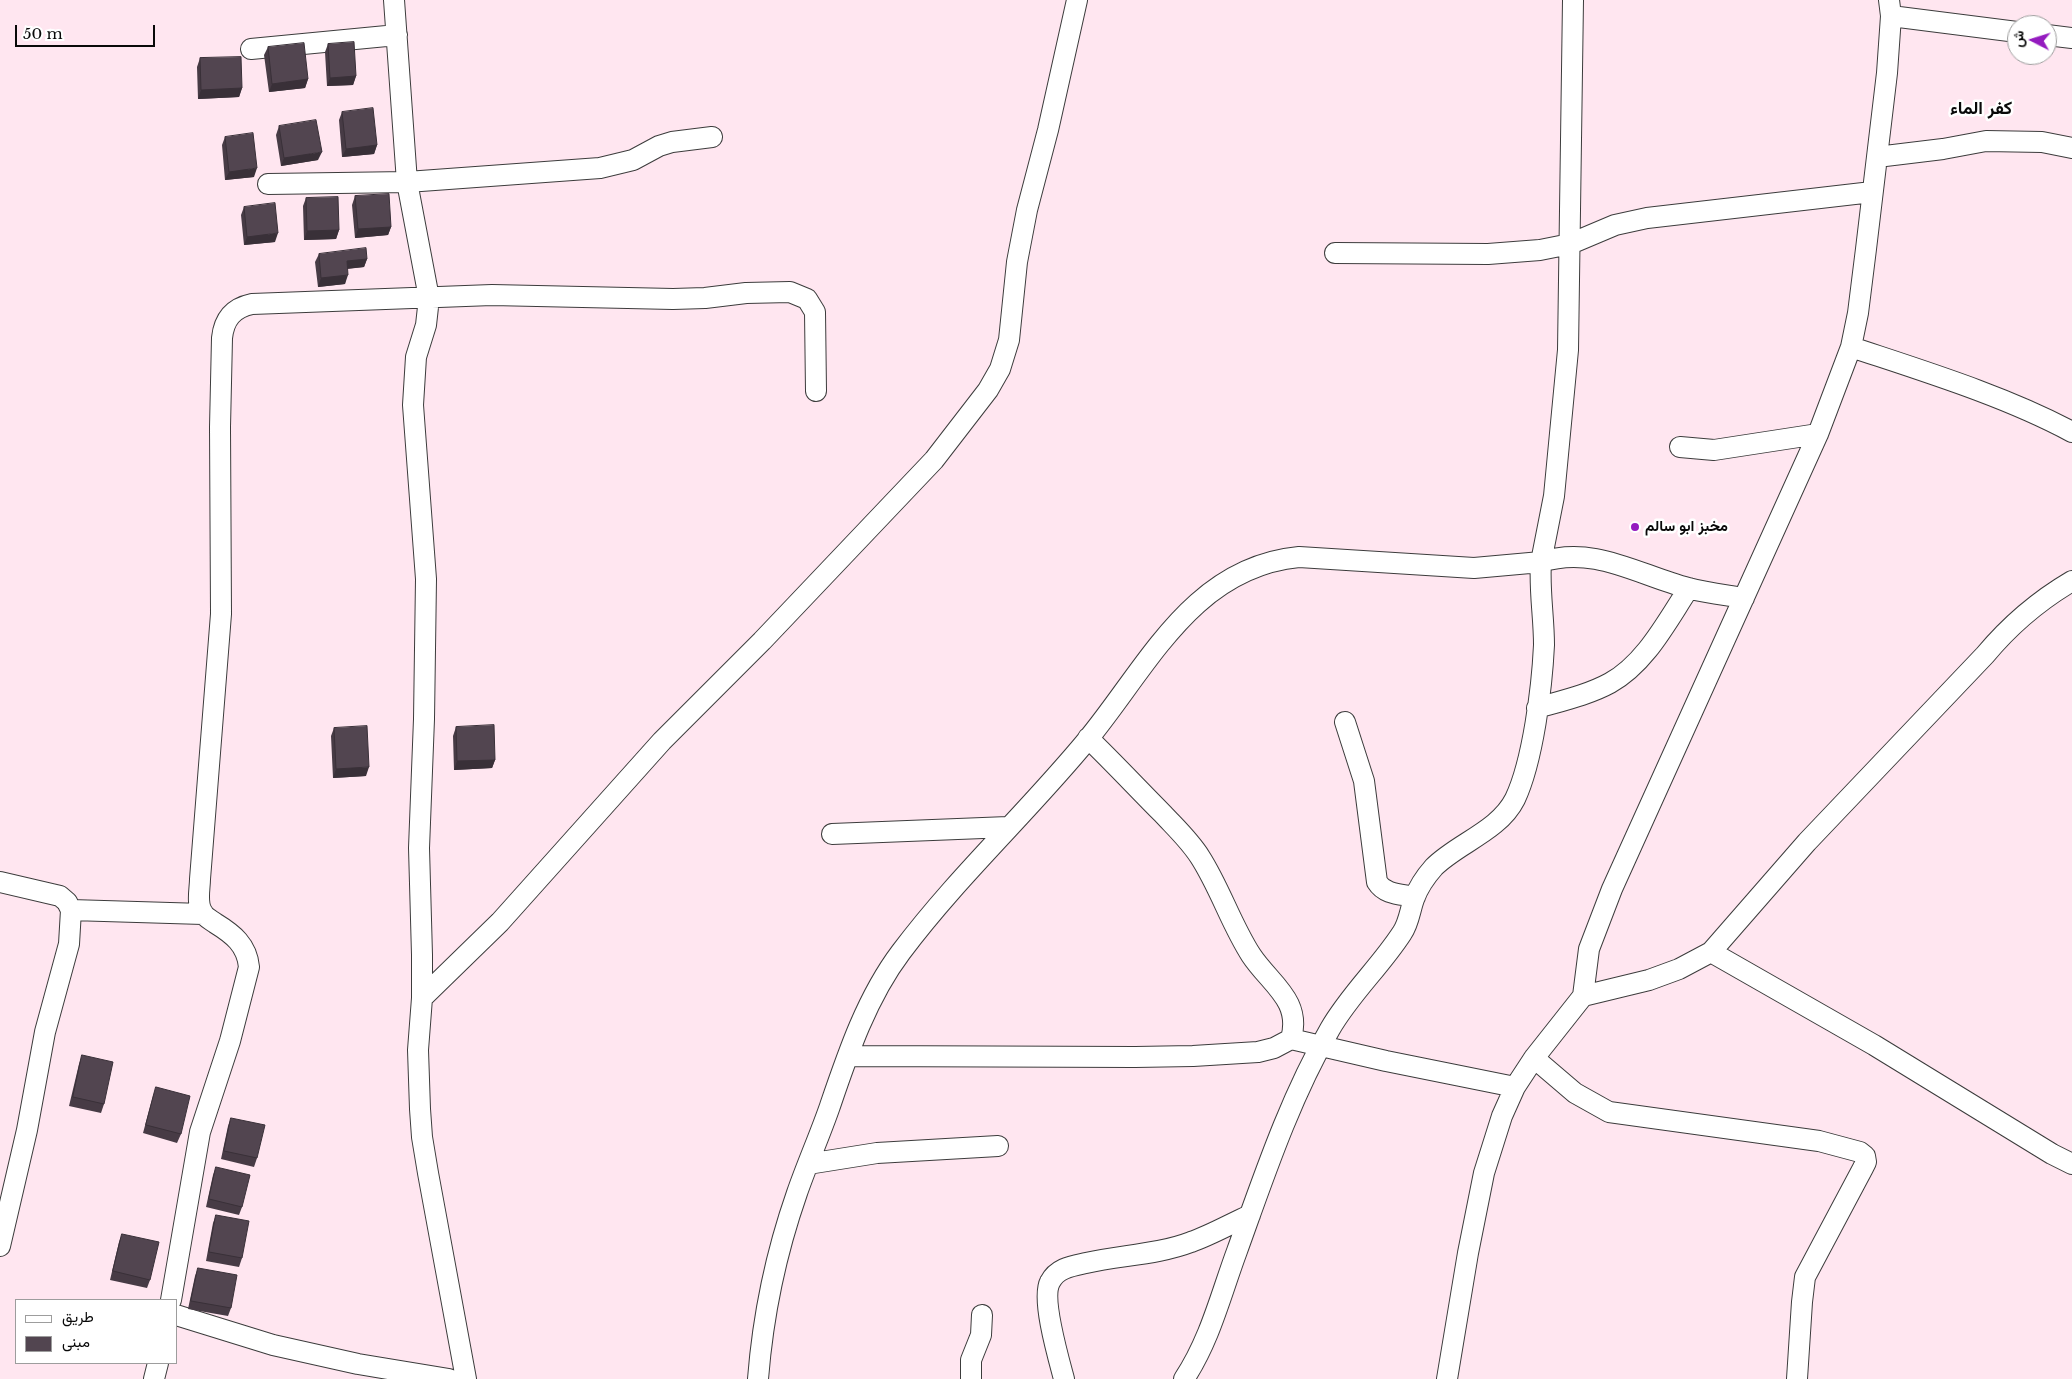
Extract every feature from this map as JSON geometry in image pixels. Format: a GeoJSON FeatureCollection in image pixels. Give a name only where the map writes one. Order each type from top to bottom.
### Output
{"type":"FeatureCollection","features":[{"type":"Feature","properties":{"kind":"street"},"geometry":{"type":"LineString","coordinates":[[394,0],[407,182],[430,298],[426,325],[416,357],[413,405],[426,579],[424,728],[419,848],[422,998],[418,1050],[422,1137],[466,1379]]}},
{"type":"Feature","properties":{"kind":"street"},"geometry":{"type":"LineString","coordinates":[[422,998],[500,922],[655,748],[762,641],[934,460],[988,390],[1000,369],[1010,340],[1017,262],[1027,210],[1048,130],[1077,0]]}},
{"type":"Feature","properties":{"kind":"street"},"geometry":{"type":"LineString","coordinates":[[1184,1379],[1202,1348],[1263,1178],[1320,1046],[1344,1006],[1404,930],[1415,896],[1434,868],[1505,813],[1515,798],[1531,745],[1544,644],[1540,586],[1541,562],[1552,512],[1568,350],[1573,0]]}},
{"type":"Feature","properties":{"kind":"street"},"geometry":{"type":"LineString","coordinates":[[1447,1379],[1480,1190],[1491,1148],[1515,1087],[1534,1058],[1583,996],[1589,949],[1612,889],[1818,434],[1850,347],[1858,314],[1887,73],[1890,8],[2007,30]]}},
{"type":"Feature","properties":{"kind":"street"},"geometry":{"type":"LineString","coordinates":[[251,49],[396,35]]}},
{"type":"Feature","properties":{"kind":"street"},"geometry":{"type":"LineString","coordinates":[[2057,36],[2072,38]]}},
{"type":"Feature","properties":{"kind":"street"},"geometry":{"type":"LineString","coordinates":[[268,184],[407,182],[611,167],[633,160],[659,146],[672,142],[712,137]]}},
{"type":"Feature","properties":{"kind":"street"},"geometry":{"type":"LineString","coordinates":[[1877,157],[1944,149],[1986,141],[2042,142],[2072,148]]}},
{"type":"Feature","properties":{"kind":"street"},"geometry":{"type":"LineString","coordinates":[[1335,253],[1507,253],[1540,250],[1570,244],[1615,225],[1647,218],[1872,192]]}},
{"type":"Feature","properties":{"kind":"street"},"geometry":{"type":"LineString","coordinates":[[203,914],[200,905],[200,879],[221,614],[220,427],[222,338],[225,323],[233,311],[242,306],[252,304],[338,299],[526,295],[673,299],[705,298],[746,293],[790,292],[807,299],[815,312],[816,391]]}},
{"type":"Feature","properties":{"kind":"street"},"geometry":{"type":"LineString","coordinates":[[1850,347],[2011,404],[2047,418],[2072,432]]}},
{"type":"Feature","properties":{"kind":"street"},"geometry":{"type":"LineString","coordinates":[[1680,447],[1714,450],[1818,434]]}},
{"type":"Feature","properties":{"kind":"street"},"geometry":{"type":"LineString","coordinates":[[758,1379],[770,1288],[786,1228],[848,1056],[871,1001],[899,954],[954,887],[1088,738],[1176,623],[1206,596],[1249,569],[1273,561],[1299,557],[1474,568],[1541,562],[1567,556],[1588,557],[1620,564],[1689,588],[1744,598]]}},
{"type":"Feature","properties":{"kind":"street"},"geometry":{"type":"LineString","coordinates":[[1583,996],[1649,980],[1679,969],[1711,952],[1807,842],[2004,632],[2028,610],[2072,581]]}},
{"type":"Feature","properties":{"kind":"street"},"geometry":{"type":"LineString","coordinates":[[1537,708],[1593,691],[1624,673],[1651,644],[1689,588]]}},
{"type":"Feature","properties":{"kind":"street"},"geometry":{"type":"LineString","coordinates":[[1345,722],[1364,781],[1377,882],[1380,888],[1387,892],[1415,896]]}},
{"type":"Feature","properties":{"kind":"street"},"geometry":{"type":"LineString","coordinates":[[1088,738],[1138,787],[1184,836],[1199,855],[1217,885],[1250,954],[1288,1001],[1293,1023],[1291,1039]]}},
{"type":"Feature","properties":{"kind":"street"},"geometry":{"type":"LineString","coordinates":[[832,834],[1008,827]]}},
{"type":"Feature","properties":{"kind":"street"},"geometry":{"type":"LineString","coordinates":[[0,882],[60,896],[67,902],[71,910],[69,944],[45,1032],[27,1130],[0,1246]]}},
{"type":"Feature","properties":{"kind":"street"},"geometry":{"type":"LineString","coordinates":[[71,910],[203,914],[234,936],[243,946],[248,958],[249,967],[230,1041],[200,1132],[171,1299]]}},
{"type":"Feature","properties":{"kind":"street"},"geometry":{"type":"LineString","coordinates":[[1711,952],[1874,1045],[2052,1154],[2072,1164]]}},
{"type":"Feature","properties":{"kind":"street"},"geometry":{"type":"LineString","coordinates":[[848,1056],[1193,1056],[1258,1052],[1274,1048],[1291,1039],[1515,1087]]}},
{"type":"Feature","properties":{"kind":"street"},"geometry":{"type":"LineString","coordinates":[[1534,1058],[1575,1093],[1609,1112],[1805,1138],[1844,1146],[1865,1156],[1866,1162],[1805,1277],[1797,1379]]}},
{"type":"Feature","properties":{"kind":"street"},"geometry":{"type":"LineString","coordinates":[[808,1164],[871,1153],[998,1146]]}},
{"type":"Feature","properties":{"kind":"street"},"geometry":{"type":"LineString","coordinates":[[1064,1379],[1056,1348],[1048,1294],[1049,1282],[1057,1273],[1067,1268],[1102,1259],[1156,1251],[1191,1242],[1250,1215]]}},
{"type":"Feature","properties":{"kind":"street"},"geometry":{"type":"LineString","coordinates":[[971,1379],[971,1360],[981,1335],[982,1315]]}},
{"type":"Feature","properties":{"kind":"street"},"geometry":{"type":"LineString","coordinates":[[178,1316],[282,1347],[358,1364],[449,1379]]}},
{"type":"Feature","properties":{"kind":"street"},"geometry":{"type":"LineString","coordinates":[[154,1379],[158,1364]]}},
{"type":"Feature","properties":{"kind":"building"},"geometry":{"type":"Polygon","coordinates":[[[354,42],[356,76],[330,78],[328,44],[354,42]]]}},
{"type":"Feature","properties":{"kind":"building"},"geometry":{"type":"Polygon","coordinates":[[[304,43],[308,79],[272,84],[268,47],[304,43]]]}},
{"type":"Feature","properties":{"kind":"building"},"geometry":{"type":"Polygon","coordinates":[[[241,57],[242,88],[201,90],[200,58],[241,57]]]}},
{"type":"Feature","properties":{"kind":"building"},"geometry":{"type":"Polygon","coordinates":[[[373,108],[377,145],[346,149],[342,112],[373,108]]]}},
{"type":"Feature","properties":{"kind":"building"},"geometry":{"type":"Polygon","coordinates":[[[316,120],[322,152],[284,158],[279,126],[316,120]]]}},
{"type":"Feature","properties":{"kind":"building"},"geometry":{"type":"Polygon","coordinates":[[[253,133],[257,168],[229,172],[225,137],[253,133]]]}},
{"type":"Feature","properties":{"kind":"building"},"geometry":{"type":"Polygon","coordinates":[[[389,194],[391,227],[358,229],[355,196],[389,194]]]}},
{"type":"Feature","properties":{"kind":"building"},"geometry":{"type":"Polygon","coordinates":[[[338,197],[339,230],[307,231],[306,198],[338,197]]]}},
{"type":"Feature","properties":{"kind":"building"},"geometry":{"type":"Polygon","coordinates":[[[275,203],[278,233],[247,237],[244,207],[275,203]]]}},
{"type":"Feature","properties":{"kind":"building"},"geometry":{"type":"Polygon","coordinates":[[[366,248],[367,259],[347,261],[348,275],[321,278],[319,254],[366,248]]]}},
{"type":"Feature","properties":{"kind":"building"},"geometry":{"type":"Polygon","coordinates":[[[494,725],[495,760],[457,761],[456,727],[494,725]]]}},
{"type":"Feature","properties":{"kind":"building"},"geometry":{"type":"Polygon","coordinates":[[[367,726],[369,767],[336,769],[334,728],[367,726]]]}},
{"type":"Feature","properties":{"kind":"building"},"geometry":{"type":"Polygon","coordinates":[[[82,1055],[113,1062],[104,1104],[73,1097],[82,1055]]]}},
{"type":"Feature","properties":{"kind":"building"},"geometry":{"type":"Polygon","coordinates":[[[156,1087],[190,1096],[181,1134],[146,1125],[156,1087]]]}},
{"type":"Feature","properties":{"kind":"building"},"geometry":{"type":"Polygon","coordinates":[[[231,1118],[265,1125],[257,1158],[224,1151],[231,1118]]]}},
{"type":"Feature","properties":{"kind":"building"},"geometry":{"type":"Polygon","coordinates":[[[216,1167],[250,1175],[242,1207],[209,1199],[216,1167]]]}},
{"type":"Feature","properties":{"kind":"building"},"geometry":{"type":"Polygon","coordinates":[[[216,1215],[249,1221],[242,1258],[209,1252],[216,1215]]]}},
{"type":"Feature","properties":{"kind":"building"},"geometry":{"type":"Polygon","coordinates":[[[122,1234],[159,1242],[150,1280],[113,1271],[122,1234]]]}},
{"type":"Feature","properties":{"kind":"building"},"geometry":{"type":"Polygon","coordinates":[[[198,1268],[237,1275],[231,1308],[191,1301],[198,1268]]]}},
{"type":"Feature","properties":{"kind":"place","name":"مخبز ابو سالم"},"geometry":{"type":"Point","coordinates":[1635,527]}},
{"type":"Feature","properties":{"kind":"district","name":"كفر الماء"},"geometry":{"type":"Point","coordinates":[1981,109]}}]}
